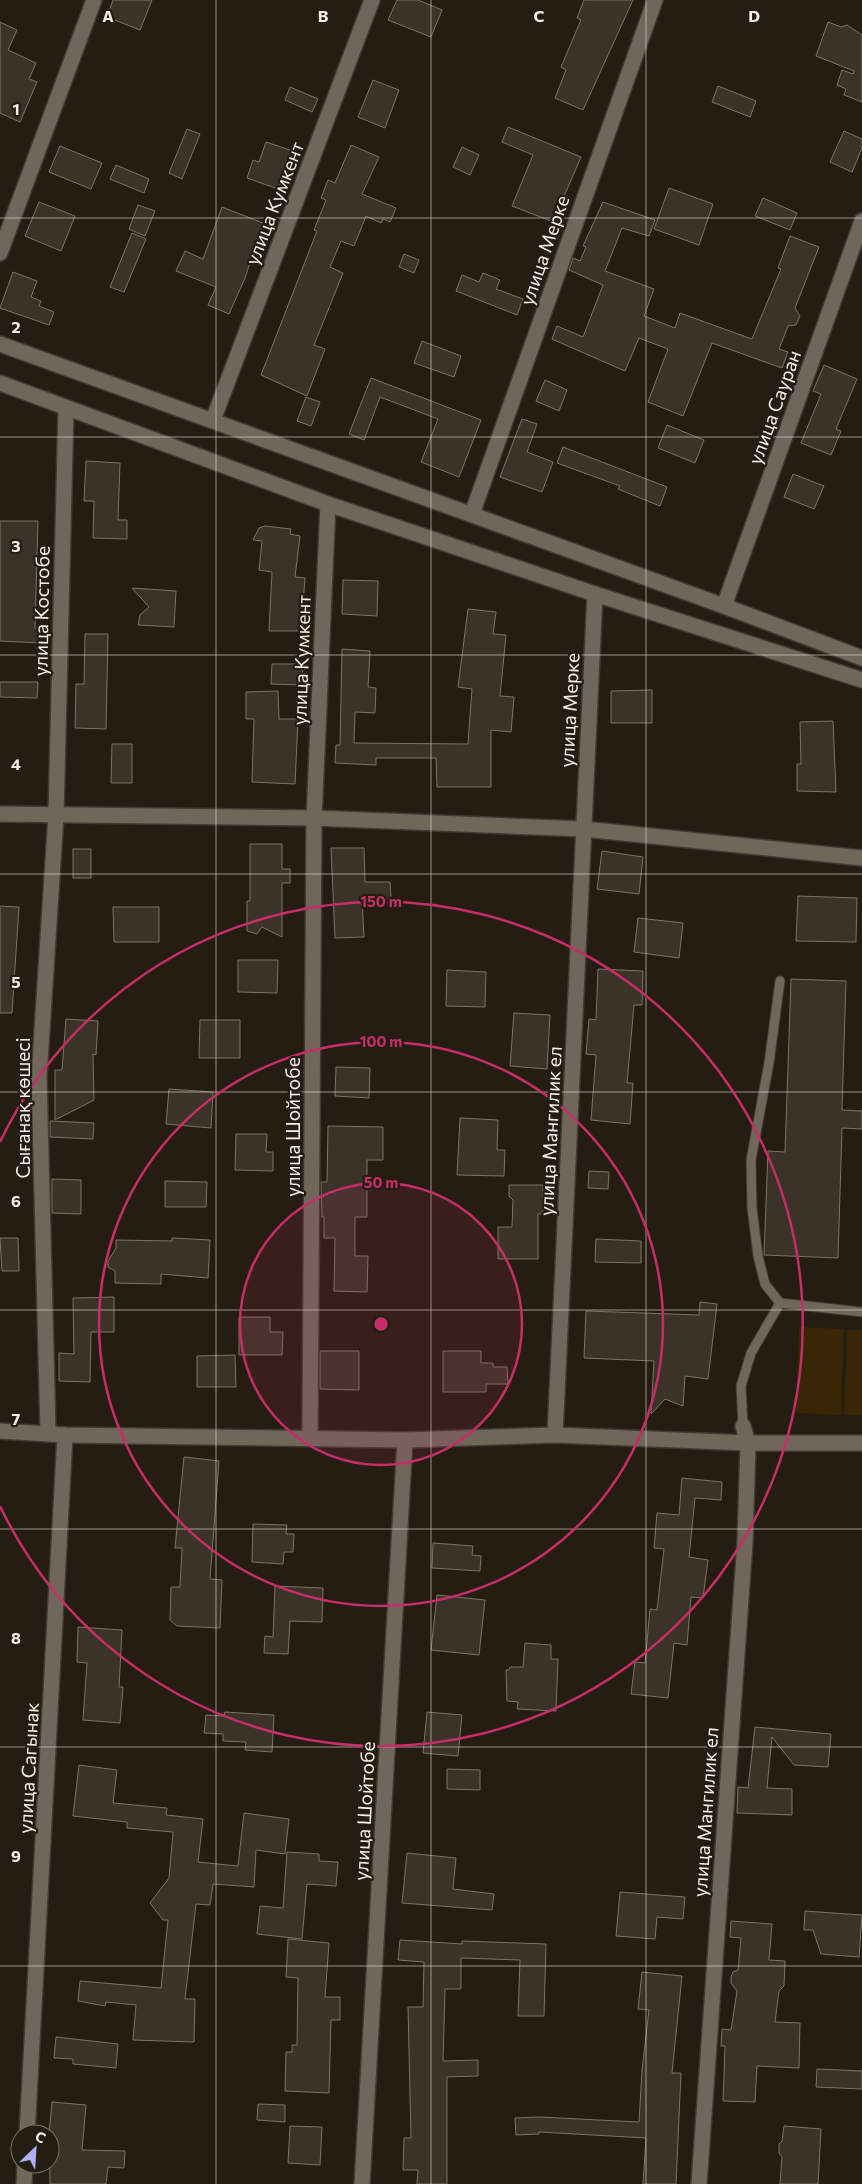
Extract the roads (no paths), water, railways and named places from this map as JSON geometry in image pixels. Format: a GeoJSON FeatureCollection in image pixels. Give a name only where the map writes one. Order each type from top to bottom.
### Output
{"type":"FeatureCollection","features":[{"type":"Feature","properties":{"kind":"street"},"geometry":{"type":"LineString","coordinates":[[0,253],[94,0]]}},
{"type":"Feature","properties":{"kind":"street","name":"улица Кумкент"},"geometry":{"type":"LineString","coordinates":[[213,420],[372,0]]}},
{"type":"Feature","properties":{"kind":"street","name":"улица Мерке"},"geometry":{"type":"LineString","coordinates":[[472,514],[655,0]]}},
{"type":"Feature","properties":{"kind":"street","name":"улица Сауран"},"geometry":{"type":"LineString","coordinates":[[724,606],[862,221]]}},
{"type":"Feature","properties":{"kind":"street"},"geometry":{"type":"LineString","coordinates":[[0,344],[472,514],[862,658]]}},
{"type":"Feature","properties":{"kind":"street"},"geometry":{"type":"LineString","coordinates":[[0,384],[328,504],[595,594],[862,680]]}},
{"type":"Feature","properties":{"kind":"street","name":"улица Костобе"},"geometry":{"type":"LineString","coordinates":[[56,815],[66,408]]}},
{"type":"Feature","properties":{"kind":"street","name":"улица Кумкент"},"geometry":{"type":"LineString","coordinates":[[314,818],[328,504]]}},
{"type":"Feature","properties":{"kind":"street","name":"улица Мерке"},"geometry":{"type":"LineString","coordinates":[[584,829],[595,594]]}},
{"type":"Feature","properties":{"kind":"street"},"geometry":{"type":"LineString","coordinates":[[0,814],[314,818],[584,829],[862,858]]}},
{"type":"Feature","properties":{"kind":"street","name":"Сығанақ көшесі"},"geometry":{"type":"LineString","coordinates":[[48,1432],[39,1076],[56,815]]}},
{"type":"Feature","properties":{"kind":"street","name":"улица Шойтобе"},"geometry":{"type":"LineString","coordinates":[[310,1437],[314,818]]}},
{"type":"Feature","properties":{"kind":"street","name":"улица Мангилик ел"},"geometry":{"type":"LineString","coordinates":[[555,1435],[584,829]]}},
{"type":"Feature","properties":{"kind":"street","name":"улица Мангилик ел"},"geometry":{"type":"LineString","coordinates":[[699,2184],[745,1542],[748,1442],[743,1426]]}},
{"type":"Feature","properties":{"kind":"street"},"geometry":{"type":"LineString","coordinates":[[0,1431],[48,1432],[65,1435],[310,1437],[405,1440],[555,1435],[748,1442],[862,1443]]}},
{"type":"Feature","properties":{"kind":"street","name":"улица Сагынак"},"geometry":{"type":"LineString","coordinates":[[27,2124],[65,1435]]}},
{"type":"Feature","properties":{"kind":"street","name":"улица Шойтобе"},"geometry":{"type":"LineString","coordinates":[[362,2184],[405,1440]]}},
{"type":"Feature","properties":{"kind":"lane"},"geometry":{"type":"LineString","coordinates":[[780,981],[769,1063],[751,1160],[752,1208],[758,1256],[765,1284],[780,1302],[862,1312]]}},
{"type":"Feature","properties":{"kind":"lane"},"geometry":{"type":"LineString","coordinates":[[743,1426],[741,1386],[751,1353],[780,1302]]}}]}
